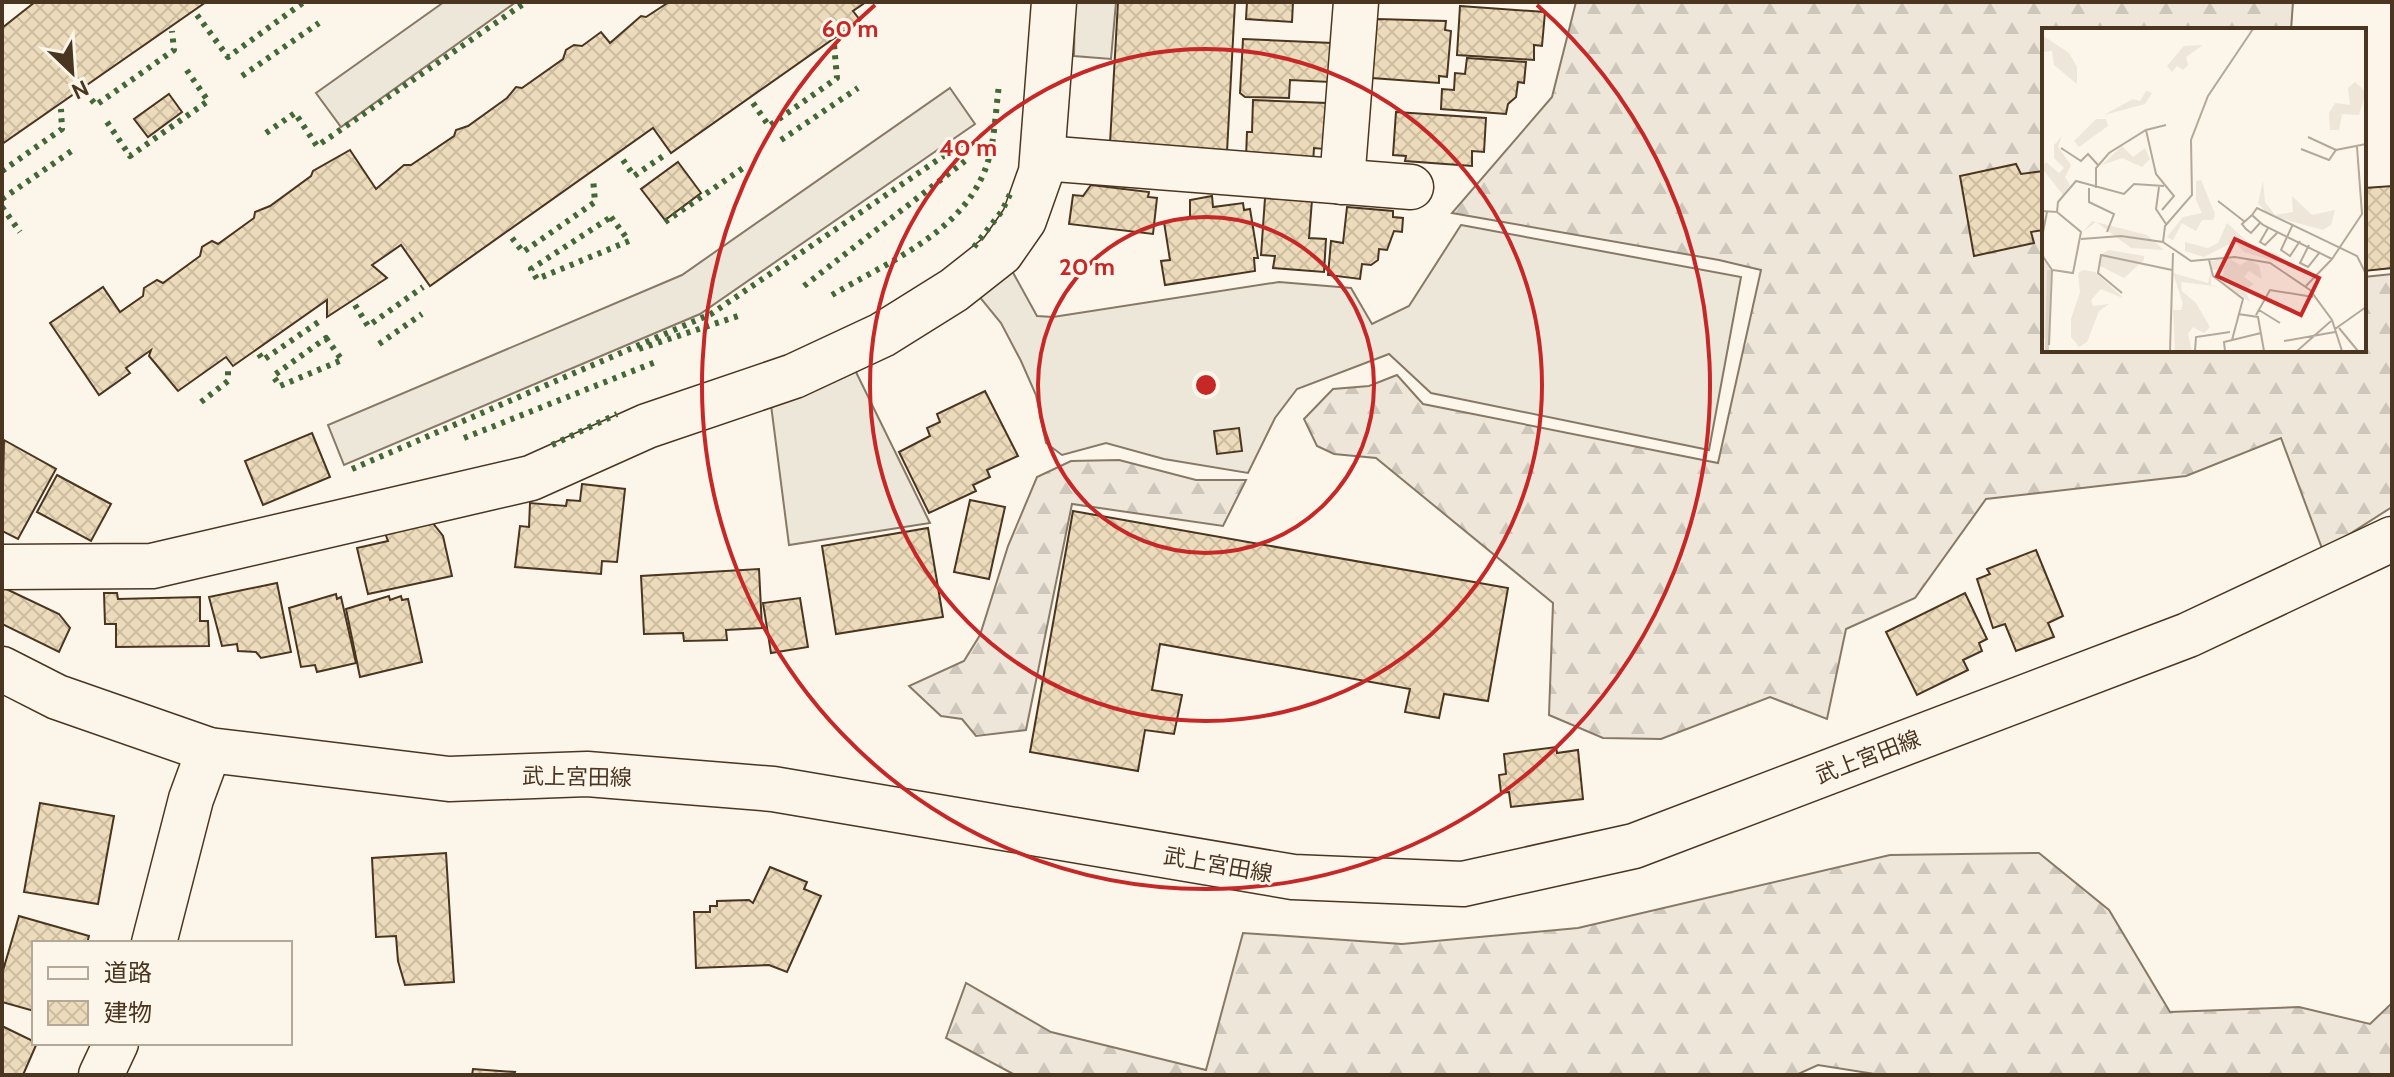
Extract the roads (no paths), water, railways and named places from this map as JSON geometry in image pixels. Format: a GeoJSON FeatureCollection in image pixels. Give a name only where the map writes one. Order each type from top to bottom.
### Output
{"type":"FeatureCollection","features":[{"type":"Feature","properties":{"kind":"main road"},"geometry":{"type":"LineString","coordinates":[[2,567],[152,566],[531,478],[647,426],[794,376],[882,335],[954,290],[1001,253],[1024,220],[1043,158],[1054,2]]}},
{"type":"Feature","properties":{"kind":"main road"},"geometry":{"type":"LineString","coordinates":[[1342,182],[1356,2]]}},
{"type":"Feature","properties":{"kind":"main road"},"geometry":{"type":"LineString","coordinates":[[1043,158],[1411,187]]}},
{"type":"Feature","properties":{"kind":"main road","name":"武上宮田線"},"geometry":{"type":"LineString","coordinates":[[2,669],[57,697],[209,750],[449,779],[587,774],[773,789],[1293,877],[1463,884],[1649,841],[2188,635],[2392,539]]}},
{"type":"Feature","properties":{"kind":"main road"},"geometry":{"type":"LineString","coordinates":[[155,941],[191,799],[209,750]]}},
{"type":"Feature","properties":{"kind":"main road"},"geometry":{"type":"LineString","coordinates":[[101,1075],[115,1045]]}}]}
